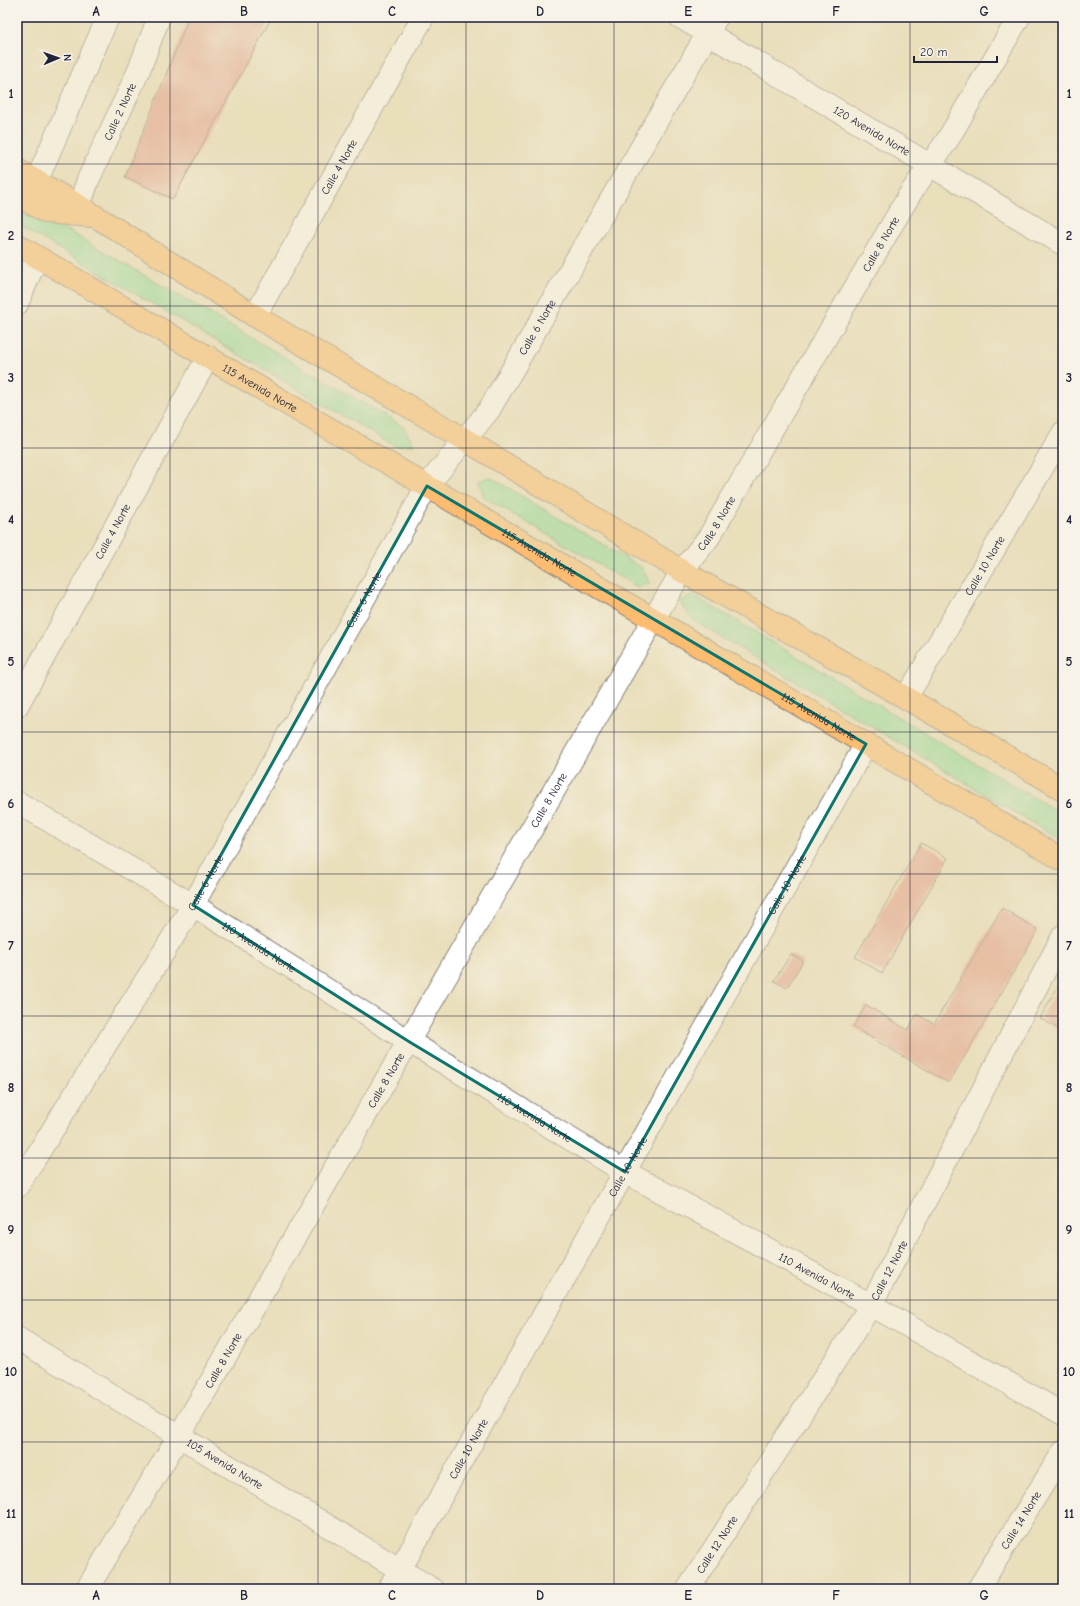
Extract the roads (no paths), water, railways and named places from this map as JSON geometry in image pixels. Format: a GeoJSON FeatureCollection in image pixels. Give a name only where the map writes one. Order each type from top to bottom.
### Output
{"type":"FeatureCollection","features":[{"type":"Feature","properties":{"kind":"main road"},"geometry":{"type":"LineString","coordinates":[[17,170],[87,211],[255,316],[464,439],[682,571],[1063,789]]}},
{"type":"Feature","properties":{"kind":"main road"},"geometry":{"type":"LineString","coordinates":[[17,195],[46,212],[87,211]]}},
{"type":"Feature","properties":{"kind":"main road","name":"115 Avenida Norte"},"geometry":{"type":"LineString","coordinates":[[17,244],[653,620],[1063,860]]}},
{"type":"Feature","properties":{"kind":"street"},"geometry":{"type":"LineString","coordinates":[[36,182],[108,17]]}},
{"type":"Feature","properties":{"kind":"street","name":"Calle 2 Norte"},"geometry":{"type":"LineString","coordinates":[[87,211],[88,180],[139,70],[159,17]]}},
{"type":"Feature","properties":{"kind":"street","name":"Calle 4 Norte"},"geometry":{"type":"LineString","coordinates":[[255,316],[423,17]]}},
{"type":"Feature","properties":{"kind":"street","name":"120 Avenida Norte"},"geometry":{"type":"LineString","coordinates":[[680,17],[713,25],[928,166],[1063,244]]}},
{"type":"Feature","properties":{"kind":"street","name":"Calle 8 Norte"},"geometry":{"type":"LineString","coordinates":[[87,1589],[179,1436],[682,571],[709,537],[928,166],[948,138],[1019,17]]}},
{"type":"Feature","properties":{"kind":"street","name":"Calle 6 Norte"},"geometry":{"type":"LineString","coordinates":[[17,1187],[193,904],[427,486],[489,410],[713,25]]}},
{"type":"Feature","properties":{"kind":"street"},"geometry":{"type":"LineString","coordinates":[[17,304],[37,257]]}},
{"type":"Feature","properties":{"kind":"street","name":"Calle 4 Norte"},"geometry":{"type":"LineString","coordinates":[[17,706],[208,357]]}},
{"type":"Feature","properties":{"kind":"street","name":"Calle 10 Norte"},"geometry":{"type":"LineString","coordinates":[[906,698],[1063,433]]}},
{"type":"Feature","properties":{"kind":"street","name":"Calle 10 Norte"},"geometry":{"type":"LineString","coordinates":[[389,1589],[866,744]]}},
{"type":"Feature","properties":{"kind":"street","name":"110 Avenida Norte"},"geometry":{"type":"LineString","coordinates":[[17,802],[193,904],[408,1041],[625,1172],[871,1305],[1063,1414]]}},
{"type":"Feature","properties":{"kind":"street","name":"Calle 12 Norte"},"geometry":{"type":"LineString","coordinates":[[688,1589],[871,1305],[1063,936]]}},
{"type":"Feature","properties":{"kind":"street","name":"105 Avenida Norte"},"geometry":{"type":"LineString","coordinates":[[17,1338],[432,1589]]}},
{"type":"Feature","properties":{"kind":"street","name":"Calle 14 Norte"},"geometry":{"type":"LineString","coordinates":[[978,1589],[1063,1452]]}}]}
